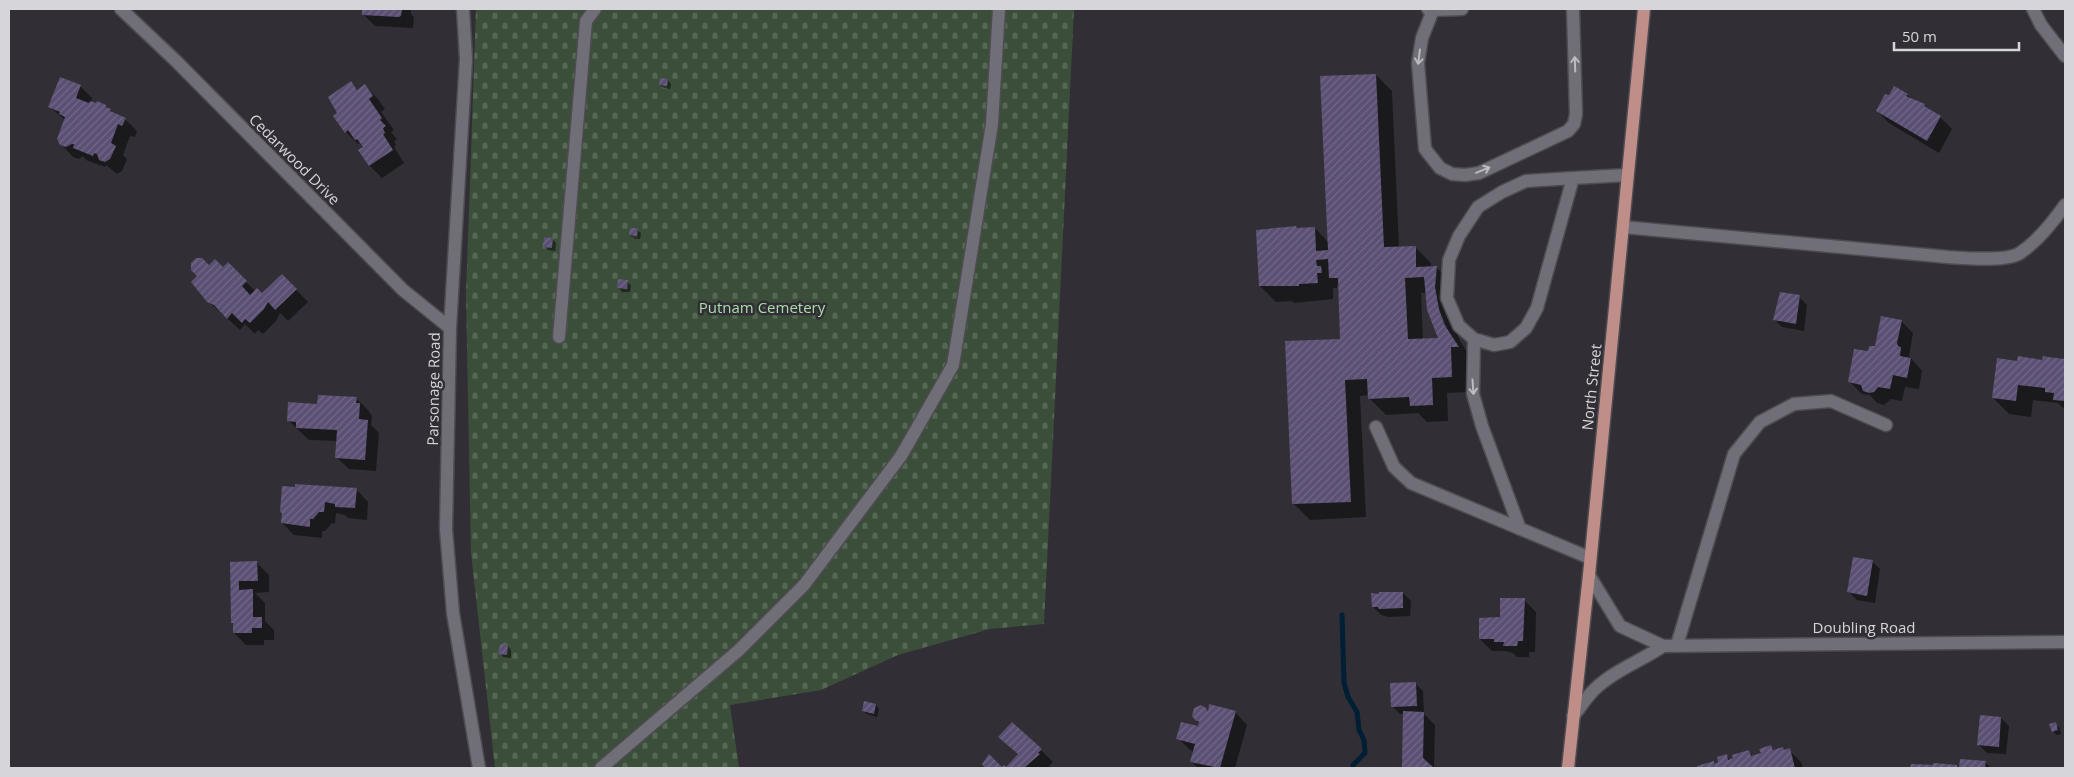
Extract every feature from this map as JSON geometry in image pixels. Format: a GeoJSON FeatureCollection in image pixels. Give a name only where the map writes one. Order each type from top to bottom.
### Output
{"type":"FeatureCollection","features":[{"type":"Feature","properties":{"kind":"main road","name":"North Street"},"geometry":{"type":"LineString","coordinates":[[1568,768],[1589,575],[1644,9]]}},
{"type":"Feature","properties":{"kind":"street","name":"Cedarwood Drive"},"geometry":{"type":"LineString","coordinates":[[121,9],[176,61],[403,290],[450,328]]}},
{"type":"Feature","properties":{"kind":"street","name":"Parsonage Road"},"geometry":{"type":"LineString","coordinates":[[463,9],[466,59],[450,328],[446,528],[453,613],[479,768]]}},
{"type":"Feature","properties":{"kind":"street"},"geometry":{"type":"LineString","coordinates":[[559,337],[585,15],[595,9]]}},
{"type":"Feature","properties":{"kind":"street"},"geometry":{"type":"LineString","coordinates":[[601,768],[739,650],[804,585],[901,456],[953,365],[992,124],[999,9]]}},
{"type":"Feature","properties":{"kind":"street"},"geometry":{"type":"LineString","coordinates":[[1462,9],[1431,10],[1422,38],[1418,63],[1426,149],[1440,168],[1452,174],[1465,175],[1479,173],[1568,131],[1574,124],[1576,114],[1573,9]]}},
{"type":"Feature","properties":{"kind":"street"},"geometry":{"type":"LineString","coordinates":[[2033,9],[2040,25],[2065,56]]}},
{"type":"Feature","properties":{"kind":"street"},"geometry":{"type":"LineString","coordinates":[[1573,178],[1537,308],[1526,328],[1510,342],[1494,345],[1474,339],[1459,326],[1447,298],[1449,260],[1459,236],[1478,207],[1502,192],[1526,181],[1573,178],[1627,176]]}},
{"type":"Feature","properties":{"kind":"street"},"geometry":{"type":"LineString","coordinates":[[1623,227],[1948,257],[1989,259],[2019,254],[2051,224],[2065,205]]}},
{"type":"Feature","properties":{"kind":"street"},"geometry":{"type":"LineString","coordinates":[[1474,339],[1473,394],[1482,426],[1520,529]]}},
{"type":"Feature","properties":{"kind":"street"},"geometry":{"type":"LineString","coordinates":[[1677,645],[1734,454],[1760,422],[1794,404],[1831,401],[1886,425]]}},
{"type":"Feature","properties":{"kind":"street"},"geometry":{"type":"LineString","coordinates":[[1376,427],[1394,468],[1411,483],[1590,558]]}},
{"type":"Feature","properties":{"kind":"street","name":"Doubling Road"},"geometry":{"type":"LineString","coordinates":[[1589,575],[1620,626],[1662,646],[2065,642]]}},
{"type":"Feature","properties":{"kind":"street","name":"Doubling Road"},"geometry":{"type":"LineString","coordinates":[[1573,716],[1596,688],[1624,668],[1650,655],[1662,646]]}},
{"type":"Feature","properties":{"kind":"green space","name":"Putnam Cemetery"},"geometry":{"type":"Polygon","coordinates":[[[476,9],[1074,9],[1044,624],[990,629],[898,655],[821,690],[730,705],[739,768],[495,768],[471,553],[466,295],[476,9]]]}},
{"type":"Feature","properties":{"kind":"building"},"geometry":{"type":"Polygon","coordinates":[[[362,9],[402,9],[401,16],[399,17],[362,15],[362,9]]]}},
{"type":"Feature","properties":{"kind":"building"},"geometry":{"type":"Polygon","coordinates":[[[1376,74],[1384,247],[1416,246],[1416,267],[1437,266],[1435,287],[1439,309],[1444,324],[1459,347],[1451,347],[1452,377],[1432,378],[1433,405],[1410,406],[1409,397],[1368,399],[1367,379],[1345,380],[1351,502],[1292,504],[1285,341],[1340,339],[1338,278],[1329,278],[1328,259],[1316,260],[1317,266],[1321,266],[1322,273],[1317,273],[1318,283],[1299,284],[1299,286],[1259,286],[1256,230],[1296,226],[1297,228],[1315,227],[1316,251],[1328,250],[1320,76],[1376,74]],[[1424,277],[1405,278],[1408,339],[1438,338],[1427,310],[1424,277]]]}},
{"type":"Feature","properties":{"kind":"building"},"geometry":{"type":"Polygon","coordinates":[[[60,77],[81,85],[76,98],[89,103],[90,101],[96,103],[97,101],[106,105],[106,107],[111,109],[110,111],[126,118],[122,126],[118,124],[111,143],[116,146],[110,159],[105,162],[99,160],[97,154],[94,153],[93,156],[73,148],[74,144],[66,147],[60,145],[57,139],[65,117],[59,114],[60,112],[48,107],[60,77]]]}},
{"type":"Feature","properties":{"kind":"building"},"geometry":{"type":"Polygon","coordinates":[[[660,78],[668,79],[667,86],[659,85],[660,78]]]}},
{"type":"Feature","properties":{"kind":"building"},"geometry":{"type":"Polygon","coordinates":[[[351,81],[357,90],[365,84],[373,96],[369,99],[382,118],[380,120],[386,126],[383,128],[385,133],[383,134],[393,150],[369,166],[358,150],[363,147],[348,130],[345,133],[333,116],[337,113],[328,97],[351,81]]]}},
{"type":"Feature","properties":{"kind":"building"},"geometry":{"type":"Polygon","coordinates":[[[1894,86],[1908,94],[1906,96],[1925,104],[1924,106],[1941,116],[1927,141],[1876,111],[1885,94],[1889,95],[1894,86]]]}},
{"type":"Feature","properties":{"kind":"building"},"geometry":{"type":"Polygon","coordinates":[[[630,228],[638,228],[637,236],[629,235],[630,228]]]}},
{"type":"Feature","properties":{"kind":"building"},"geometry":{"type":"Polygon","coordinates":[[[544,237],[553,238],[552,248],[543,247],[544,237]]]}},
{"type":"Feature","properties":{"kind":"building"},"geometry":{"type":"Polygon","coordinates":[[[196,258],[202,258],[209,265],[215,259],[223,267],[228,262],[247,281],[242,286],[250,295],[257,288],[262,293],[282,274],[297,289],[275,310],[268,302],[264,309],[250,323],[245,319],[242,323],[232,313],[227,319],[214,305],[207,302],[191,282],[197,276],[191,270],[191,263],[196,258]]]}},
{"type":"Feature","properties":{"kind":"building"},"geometry":{"type":"Polygon","coordinates":[[[618,279],[628,280],[627,289],[617,288],[618,279]]]}},
{"type":"Feature","properties":{"kind":"building"},"geometry":{"type":"Polygon","coordinates":[[[1780,292],[1800,295],[1796,324],[1773,320],[1780,292]]]}},
{"type":"Feature","properties":{"kind":"building"},"geometry":{"type":"Polygon","coordinates":[[[1881,316],[1902,320],[1897,343],[1901,347],[1900,356],[1911,358],[1907,378],[1893,375],[1890,389],[1878,387],[1874,392],[1869,393],[1863,391],[1861,385],[1848,382],[1854,349],[1868,351],[1869,346],[1875,346],[1881,316]]]}},
{"type":"Feature","properties":{"kind":"building"},"geometry":{"type":"Polygon","coordinates":[[[2018,356],[2042,360],[2043,356],[2065,359],[2065,401],[2053,400],[2054,393],[2045,392],[2045,388],[2018,385],[2016,401],[1992,398],[1997,358],[2017,361],[2018,356]]]}},
{"type":"Feature","properties":{"kind":"building"},"geometry":{"type":"Polygon","coordinates":[[[318,395],[357,397],[356,403],[360,403],[359,419],[368,420],[365,460],[335,458],[337,430],[296,428],[296,422],[287,421],[288,402],[317,404],[318,395]]]}},
{"type":"Feature","properties":{"kind":"building"},"geometry":{"type":"Polygon","coordinates":[[[295,484],[357,488],[355,508],[335,507],[335,504],[325,502],[324,512],[319,512],[313,519],[310,519],[310,527],[281,523],[282,486],[295,487],[295,484]]]}},
{"type":"Feature","properties":{"kind":"building"},"geometry":{"type":"Polygon","coordinates":[[[1853,557],[1873,560],[1867,596],[1847,592],[1853,557]]]}},
{"type":"Feature","properties":{"kind":"building"},"geometry":{"type":"Polygon","coordinates":[[[257,561],[258,581],[239,581],[239,590],[253,589],[253,617],[262,617],[262,628],[252,628],[252,633],[233,633],[233,623],[231,623],[230,562],[257,561]]]}},
{"type":"Feature","properties":{"kind":"building"},"geometry":{"type":"Polygon","coordinates":[[[1379,592],[1403,592],[1403,608],[1379,609],[1378,607],[1372,607],[1371,593],[1379,594],[1379,592]]]}},
{"type":"Feature","properties":{"kind":"building"},"geometry":{"type":"Polygon","coordinates":[[[1500,598],[1525,598],[1523,641],[1518,641],[1517,646],[1503,646],[1504,642],[1494,642],[1494,639],[1479,639],[1479,618],[1500,617],[1500,598]]]}},
{"type":"Feature","properties":{"kind":"building"},"geometry":{"type":"Polygon","coordinates":[[[500,644],[508,645],[507,655],[498,654],[500,644]]]}},
{"type":"Feature","properties":{"kind":"building"},"geometry":{"type":"Polygon","coordinates":[[[1416,682],[1417,706],[1391,707],[1390,683],[1416,682]]]}},
{"type":"Feature","properties":{"kind":"building"},"geometry":{"type":"Polygon","coordinates":[[[864,701],[876,704],[874,714],[862,711],[864,701]]]}},
{"type":"Feature","properties":{"kind":"building"},"geometry":{"type":"Polygon","coordinates":[[[1209,704],[1236,711],[1220,768],[1190,762],[1195,744],[1176,739],[1181,722],[1198,726],[1199,721],[1196,721],[1192,716],[1194,708],[1201,705],[1208,712],[1209,704]]]}},
{"type":"Feature","properties":{"kind":"building"},"geometry":{"type":"Polygon","coordinates":[[[1403,711],[1424,712],[1423,758],[1434,768],[1402,767],[1403,711]]]}},
{"type":"Feature","properties":{"kind":"building"},"geometry":{"type":"Polygon","coordinates":[[[1980,715],[2001,717],[1999,747],[1977,745],[1980,715]]]}},
{"type":"Feature","properties":{"kind":"building"},"geometry":{"type":"Polygon","coordinates":[[[1012,722],[1042,749],[1038,753],[1040,754],[1024,768],[985,768],[982,764],[989,754],[1002,767],[1004,765],[1006,767],[1018,754],[998,737],[1012,722]]]}},
{"type":"Feature","properties":{"kind":"building"},"geometry":{"type":"Polygon","coordinates":[[[2056,722],[2058,730],[2052,732],[2049,724],[2056,722]]]}},
{"type":"Feature","properties":{"kind":"building"},"geometry":{"type":"Polygon","coordinates":[[[1771,745],[1773,750],[1783,747],[1784,750],[1790,748],[1795,768],[1697,768],[1697,766],[1714,761],[1714,764],[1718,762],[1717,757],[1727,754],[1728,760],[1733,758],[1732,755],[1749,750],[1751,756],[1761,753],[1759,749],[1771,745]]]}},
{"type":"Feature","properties":{"kind":"building"},"geometry":{"type":"Polygon","coordinates":[[[1960,759],[1986,761],[1985,768],[1959,768],[1960,759]]]}},
{"type":"Feature","properties":{"kind":"building"},"geometry":{"type":"Polygon","coordinates":[[[1933,763],[1957,765],[1957,768],[1910,768],[1911,764],[1933,765],[1933,763]]]}},
{"type":"Feature","properties":{"kind":"waterway"},"geometry":{"type":"LineString","coordinates":[[1342,615],[1344,683],[1348,697],[1357,712],[1359,730],[1364,740],[1365,753],[1353,765],[1353,768]]}}]}
